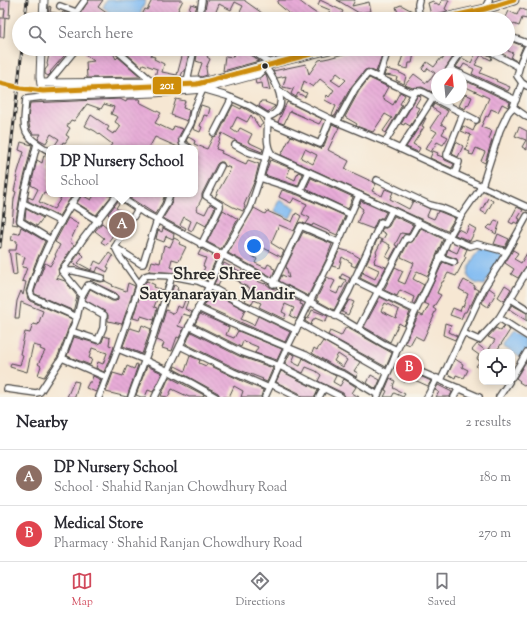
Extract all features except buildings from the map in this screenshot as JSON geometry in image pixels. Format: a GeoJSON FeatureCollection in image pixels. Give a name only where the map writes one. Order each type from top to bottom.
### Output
{"type":"FeatureCollection","features":[{"type":"Feature","properties":{"kind":"main road"},"geometry":{"type":"LineString","coordinates":[[462,12],[487,4],[514,0]]}},
{"type":"Feature","properties":{"kind":"main road"},"geometry":{"type":"LineString","coordinates":[[186,83],[209,82],[303,56]]}},
{"type":"Feature","properties":{"kind":"street"},"geometry":{"type":"LineString","coordinates":[[43,12],[44,0]]}},
{"type":"Feature","properties":{"kind":"street"},"geometry":{"type":"LineString","coordinates":[[200,12],[202,0]]}},
{"type":"Feature","properties":{"kind":"street"},"geometry":{"type":"LineString","coordinates":[[419,0],[419,12]]}},
{"type":"Feature","properties":{"kind":"street"},"geometry":{"type":"LineString","coordinates":[[60,6],[76,12],[82,1]]}},
{"type":"Feature","properties":{"kind":"street"},"geometry":{"type":"LineString","coordinates":[[515,39],[527,43]]}},
{"type":"Feature","properties":{"kind":"street"},"geometry":{"type":"LineString","coordinates":[[198,308],[306,355],[332,370],[345,375],[377,396],[449,237],[461,216],[482,186],[500,130],[524,84],[517,76],[527,48]]}},
{"type":"Feature","properties":{"kind":"street"},"geometry":{"type":"LineString","coordinates":[[42,56],[46,96]]}},
{"type":"Feature","properties":{"kind":"street"},"geometry":{"type":"LineString","coordinates":[[44,83],[69,56]]}},
{"type":"Feature","properties":{"kind":"street"},"geometry":{"type":"LineString","coordinates":[[123,56],[153,82]]}},
{"type":"Feature","properties":{"kind":"street"},"geometry":{"type":"LineString","coordinates":[[186,83],[192,56]]}},
{"type":"Feature","properties":{"kind":"street"},"geometry":{"type":"LineString","coordinates":[[155,397],[222,256],[250,208],[260,178],[268,146],[268,120],[279,109],[280,97],[277,85],[268,65],[257,56]]}},
{"type":"Feature","properties":{"kind":"street"},"geometry":{"type":"LineString","coordinates":[[379,78],[386,56]]}},
{"type":"Feature","properties":{"kind":"street"},"geometry":{"type":"LineString","coordinates":[[450,68],[458,56]]}},
{"type":"Feature","properties":{"kind":"street"},"geometry":{"type":"LineString","coordinates":[[499,56],[519,67]]}},
{"type":"Feature","properties":{"kind":"street"},"geometry":{"type":"LineString","coordinates":[[44,83],[186,83],[254,65],[268,65]]}},
{"type":"Feature","properties":{"kind":"street"},"geometry":{"type":"LineString","coordinates":[[46,149],[37,144],[24,130],[28,98],[46,96],[154,93],[203,89],[258,74],[268,65]]}},
{"type":"Feature","properties":{"kind":"street"},"geometry":{"type":"LineString","coordinates":[[338,122],[355,89],[368,73],[410,92],[425,92],[431,96]]}},
{"type":"Feature","properties":{"kind":"street"},"geometry":{"type":"LineString","coordinates":[[467,77],[516,100]]}},
{"type":"Feature","properties":{"kind":"street"},"geometry":{"type":"LineString","coordinates":[[203,89],[232,98],[250,106],[268,120],[320,144],[330,119]]}},
{"type":"Feature","properties":{"kind":"street"},"geometry":{"type":"LineString","coordinates":[[184,145],[182,140],[191,123],[193,112],[203,89]]}},
{"type":"Feature","properties":{"kind":"street"},"geometry":{"type":"LineString","coordinates":[[278,90],[330,119],[385,142],[527,208]]}},
{"type":"Feature","properties":{"kind":"street"},"geometry":{"type":"LineString","coordinates":[[385,142],[416,91]]}},
{"type":"Feature","properties":{"kind":"street"},"geometry":{"type":"LineString","coordinates":[[214,133],[232,98]]}},
{"type":"Feature","properties":{"kind":"street"},"geometry":{"type":"LineString","coordinates":[[400,149],[431,102]]}},
{"type":"Feature","properties":{"kind":"street"},"geometry":{"type":"LineString","coordinates":[[445,104],[476,120]]}},
{"type":"Feature","properties":{"kind":"street"},"geometry":{"type":"LineString","coordinates":[[513,107],[527,117]]}},
{"type":"Feature","properties":{"kind":"street"},"geometry":{"type":"LineString","coordinates":[[455,174],[459,162],[447,156],[447,154],[463,114]]}},
{"type":"Feature","properties":{"kind":"street"},"geometry":{"type":"LineString","coordinates":[[37,144],[20,221],[51,240]]}},
{"type":"Feature","properties":{"kind":"street"},"geometry":{"type":"LineString","coordinates":[[235,145],[248,152],[266,158]]}},
{"type":"Feature","properties":{"kind":"street"},"geometry":{"type":"LineString","coordinates":[[268,146],[270,153],[274,156],[449,237],[470,246],[476,244],[507,252]]}},
{"type":"Feature","properties":{"kind":"street"},"geometry":{"type":"LineString","coordinates":[[201,245],[220,207],[220,204],[206,196],[220,166]]}},
{"type":"Feature","properties":{"kind":"street"},"geometry":{"type":"LineString","coordinates":[[300,191],[309,172]]}},
{"type":"Feature","properties":{"kind":"street"},"geometry":{"type":"LineString","coordinates":[[260,178],[300,191],[350,214]]}},
{"type":"Feature","properties":{"kind":"street"},"geometry":{"type":"LineString","coordinates":[[377,180],[430,205],[461,216]]}},
{"type":"Feature","properties":{"kind":"street"},"geometry":{"type":"LineString","coordinates":[[265,397],[359,195]]}},
{"type":"Feature","properties":{"kind":"street"},"geometry":{"type":"LineString","coordinates":[[76,197],[41,259],[30,295],[77,317]]}},
{"type":"Feature","properties":{"kind":"street"},"geometry":{"type":"LineString","coordinates":[[62,271],[116,197]]}},
{"type":"Feature","properties":{"kind":"street"},"geometry":{"type":"LineString","coordinates":[[120,197],[201,245],[397,350]]}},
{"type":"Feature","properties":{"kind":"street"},"geometry":{"type":"LineString","coordinates":[[115,247],[143,264],[157,220],[169,197]]}},
{"type":"Feature","properties":{"kind":"street"},"geometry":{"type":"LineString","coordinates":[[23,203],[61,222]]}},
{"type":"Feature","properties":{"kind":"street"},"geometry":{"type":"LineString","coordinates":[[71,204],[98,221]]}},
{"type":"Feature","properties":{"kind":"street"},"geometry":{"type":"LineString","coordinates":[[115,247],[138,209]]}},
{"type":"Feature","properties":{"kind":"street"},"geometry":{"type":"LineString","coordinates":[[335,316],[348,293],[381,222],[385,224],[392,210]]}},
{"type":"Feature","properties":{"kind":"street"},"geometry":{"type":"LineString","coordinates":[[427,397],[439,379],[484,288],[507,252],[527,216]]}},
{"type":"Feature","properties":{"kind":"street"},"geometry":{"type":"LineString","coordinates":[[358,329],[406,238],[410,240],[419,223]]}},
{"type":"Feature","properties":{"kind":"street"},"geometry":{"type":"LineString","coordinates":[[273,284],[301,226],[338,242]]}},
{"type":"Feature","properties":{"kind":"street"},"geometry":{"type":"LineString","coordinates":[[115,247],[120,257],[139,284]]}},
{"type":"Feature","properties":{"kind":"street"},"geometry":{"type":"LineString","coordinates":[[440,257],[454,262]]}},
{"type":"Feature","properties":{"kind":"street"},"geometry":{"type":"LineString","coordinates":[[62,271],[74,271],[102,278]]}},
{"type":"Feature","properties":{"kind":"street"},"geometry":{"type":"LineString","coordinates":[[62,271],[82,295]]}},
{"type":"Feature","properties":{"kind":"street"},"geometry":{"type":"LineString","coordinates":[[463,333],[479,340],[499,318],[527,271]]}},
{"type":"Feature","properties":{"kind":"street"},"geometry":{"type":"LineString","coordinates":[[99,397],[118,349],[139,284],[145,276],[172,276],[198,282],[209,286],[296,330]]}},
{"type":"Feature","properties":{"kind":"street"},"geometry":{"type":"LineString","coordinates":[[131,397],[145,360],[172,276]]}},
{"type":"Feature","properties":{"kind":"street"},"geometry":{"type":"LineString","coordinates":[[354,280],[416,310]]}},
{"type":"Feature","properties":{"kind":"street"},"geometry":{"type":"LineString","coordinates":[[7,389],[32,395],[40,392],[62,358],[77,317],[82,295],[88,285],[91,285],[114,297]]}},
{"type":"Feature","properties":{"kind":"street"},"geometry":{"type":"LineString","coordinates":[[511,299],[527,308]]}},
{"type":"Feature","properties":{"kind":"street"},"geometry":{"type":"LineString","coordinates":[[71,331],[98,340],[103,328],[104,316],[81,302]]}},
{"type":"Feature","properties":{"kind":"street"},"geometry":{"type":"LineString","coordinates":[[499,318],[527,336]]}},
{"type":"Feature","properties":{"kind":"street"},"geometry":{"type":"LineString","coordinates":[[299,323],[387,373]]}},
{"type":"Feature","properties":{"kind":"street"},"geometry":{"type":"LineString","coordinates":[[189,326],[241,352],[280,366],[341,397]]}},
{"type":"Feature","properties":{"kind":"street"},"geometry":{"type":"LineString","coordinates":[[180,346],[233,372],[297,397]]}},
{"type":"Feature","properties":{"kind":"street"},"geometry":{"type":"LineString","coordinates":[[118,349],[167,370],[216,397]]}},
{"type":"Feature","properties":{"kind":"street"},"geometry":{"type":"LineString","coordinates":[[515,371],[527,352]]}},
{"type":"Feature","properties":{"kind":"street"},"geometry":{"type":"LineString","coordinates":[[62,358],[106,377]]}},
{"type":"Feature","properties":{"kind":"street"},"geometry":{"type":"LineString","coordinates":[[394,359],[478,397]]}},
{"type":"Feature","properties":{"kind":"street"},"geometry":{"type":"LineString","coordinates":[[499,397],[507,385]]}},
{"type":"Feature","properties":{"kind":"street"},"geometry":{"type":"LineString","coordinates":[[320,397],[324,388]]}},
{"type":"Feature","properties":{"kind":"street"},"geometry":{"type":"LineString","coordinates":[[454,397],[459,388]]}},
{"type":"Feature","properties":{"kind":"water"},"geometry":{"type":"Polygon","coordinates":[[[107,0],[146,0],[141,12],[110,12],[103,7],[107,0]]]}},
{"type":"Feature","properties":{"kind":"water"},"geometry":{"type":"Polygon","coordinates":[[[279,200],[295,208],[290,218],[274,211],[279,200]]]}},
{"type":"Feature","properties":{"kind":"water"},"geometry":{"type":"Polygon","coordinates":[[[482,247],[498,252],[502,256],[484,285],[472,281],[468,275],[472,261],[482,247]]]}},
{"type":"Feature","properties":{"kind":"water"},"geometry":{"type":"Polygon","coordinates":[[[515,330],[527,338],[527,350],[521,358],[515,354],[515,349],[507,349],[504,347],[515,330]]]}},
{"type":"Feature","properties":{"kind":"railway"},"geometry":{"type":"LineString","coordinates":[[26,12],[27,0]]}},
{"type":"Feature","properties":{"kind":"railway"},"geometry":{"type":"LineString","coordinates":[[0,247],[21,56]]}},
{"type":"Feature","properties":{"kind":"transit line","name":"201"},"geometry":{"type":"LineString","coordinates":[[472,12],[514,0]]}},
{"type":"Feature","properties":{"kind":"transit line","name":"201"},"geometry":{"type":"LineString","coordinates":[[0,83],[43,91],[197,84],[303,56]]}},
{"type":"Feature","properties":{"kind":"place","name":"DP Nursery School"},"geometry":{"type":"Point","coordinates":[122,225]}},
{"type":"Feature","properties":{"kind":"place","name":"Shree Shree Satyanarayan Mandir"},"geometry":{"type":"Point","coordinates":[217,256]}},
{"type":"Feature","properties":{"kind":"place","name":"Medical Store"},"geometry":{"type":"Point","coordinates":[409,368]}}]}
